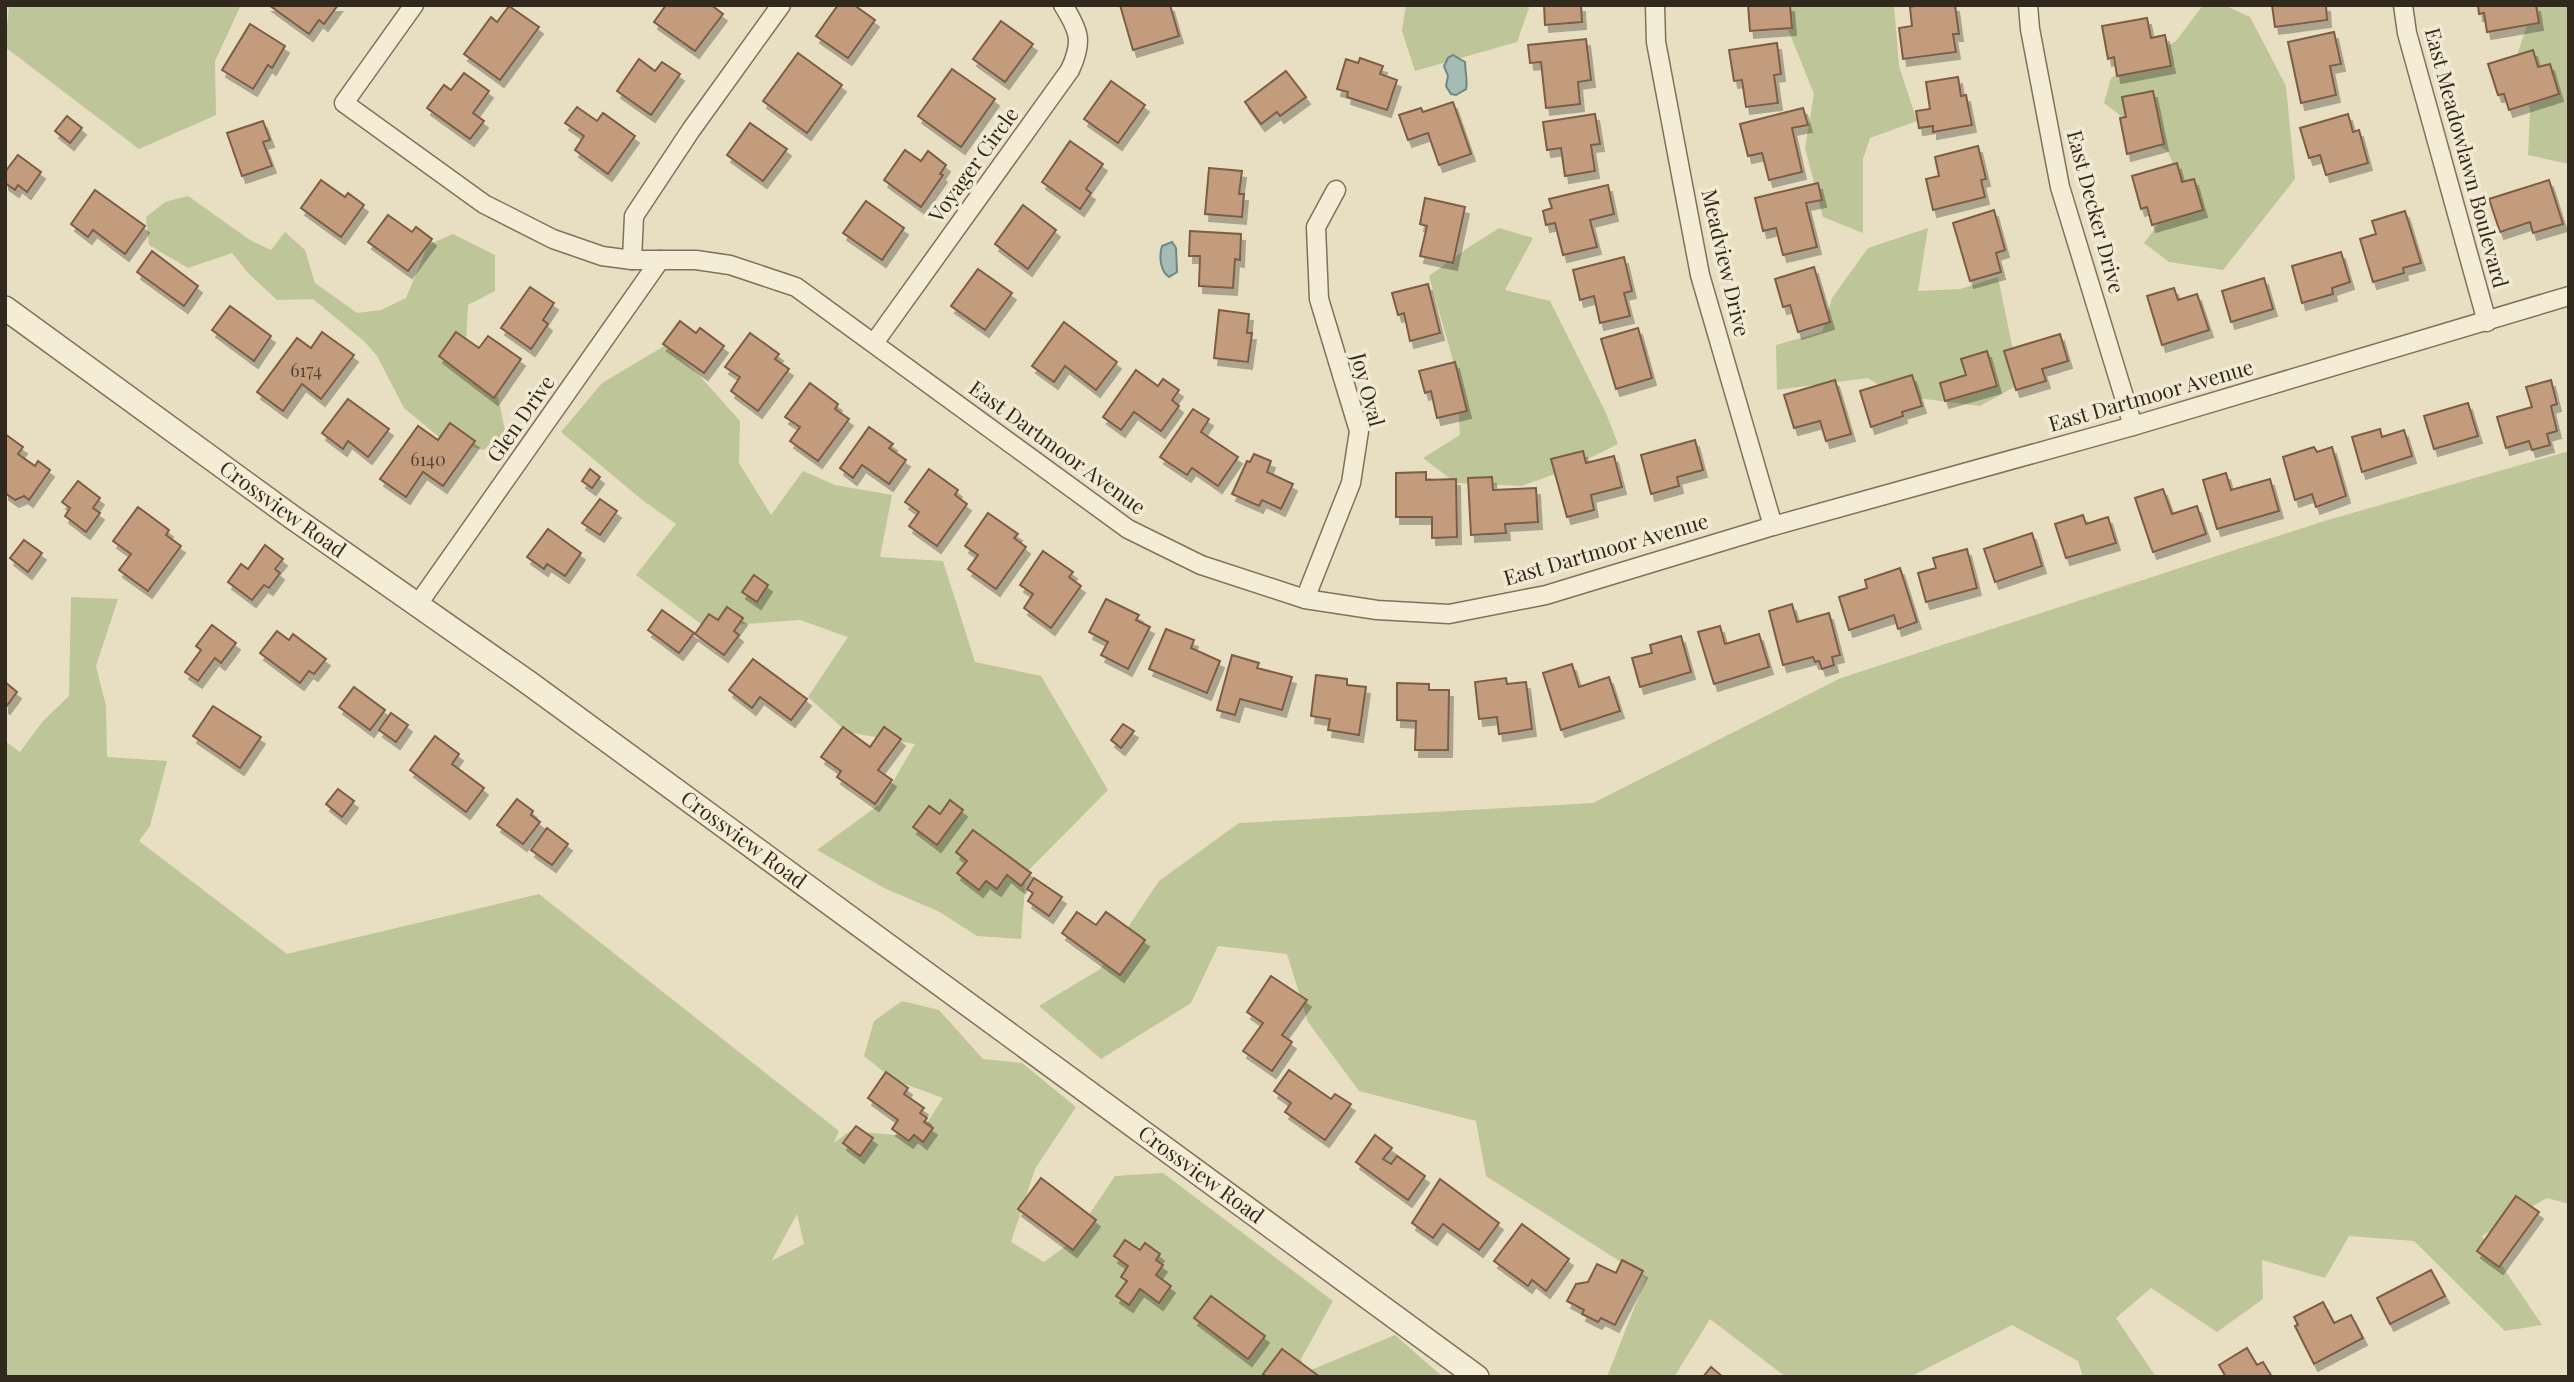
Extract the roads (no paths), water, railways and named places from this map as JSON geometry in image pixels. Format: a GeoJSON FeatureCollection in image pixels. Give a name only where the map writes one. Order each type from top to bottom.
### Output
{"type":"FeatureCollection","features":[{"type":"Feature","properties":{"kind":"street","name":"East Dartmoor Avenue"},"geometry":{"type":"LineString","coordinates":[[414,5],[344,103],[484,204],[553,239],[602,256],[632,260],[696,260],[730,265],[796,287],[1128,528],[1201,565],[1305,599],[1377,610],[1449,614],[1546,595],[1773,526],[2133,426],[2569,296]]}},
{"type":"Feature","properties":{"kind":"street"},"geometry":{"type":"LineString","coordinates":[[632,260],[634,216],[691,130],[782,5]]}},
{"type":"Feature","properties":{"kind":"street","name":"Voyager Circle"},"geometry":{"type":"LineString","coordinates":[[874,343],[1070,71],[1079,50],[1074,23],[1063,5]]}},
{"type":"Feature","properties":{"kind":"street","name":"Meadview Drive"},"geometry":{"type":"LineString","coordinates":[[1655,5],[1656,42],[1700,275],[1773,526]]}},
{"type":"Feature","properties":{"kind":"street","name":"East Decker Drive"},"geometry":{"type":"LineString","coordinates":[[2028,5],[2030,29],[2060,187],[2133,426]]}},
{"type":"Feature","properties":{"kind":"street","name":"East Meadowlawn Boulevard"},"geometry":{"type":"LineString","coordinates":[[2403,5],[2410,46],[2487,322]]}},
{"type":"Feature","properties":{"kind":"street","name":"Joy Oval"},"geometry":{"type":"LineString","coordinates":[[1305,599],[1351,483],[1359,431],[1319,299],[1316,227],[1336,190]]}},
{"type":"Feature","properties":{"kind":"street","name":"Glen Drive"},"geometry":{"type":"LineString","coordinates":[[418,604],[660,260]]}},
{"type":"Feature","properties":{"kind":"street","name":"Crossview Road"},"geometry":{"type":"LineString","coordinates":[[5,308],[281,509],[529,683],[1477,1377]]}},
{"type":"Feature","properties":{"kind":"water"},"geometry":{"type":"Polygon","coordinates":[[[1453,55],[1465,62],[1467,80],[1466,89],[1456,95],[1451,94],[1446,86],[1448,76],[1444,66],[1453,55]]]}},
{"type":"Feature","properties":{"kind":"water"},"geometry":{"type":"Polygon","coordinates":[[[1172,242],[1176,248],[1177,272],[1169,277],[1162,267],[1161,254],[1162,246],[1172,242]]]}}]}
